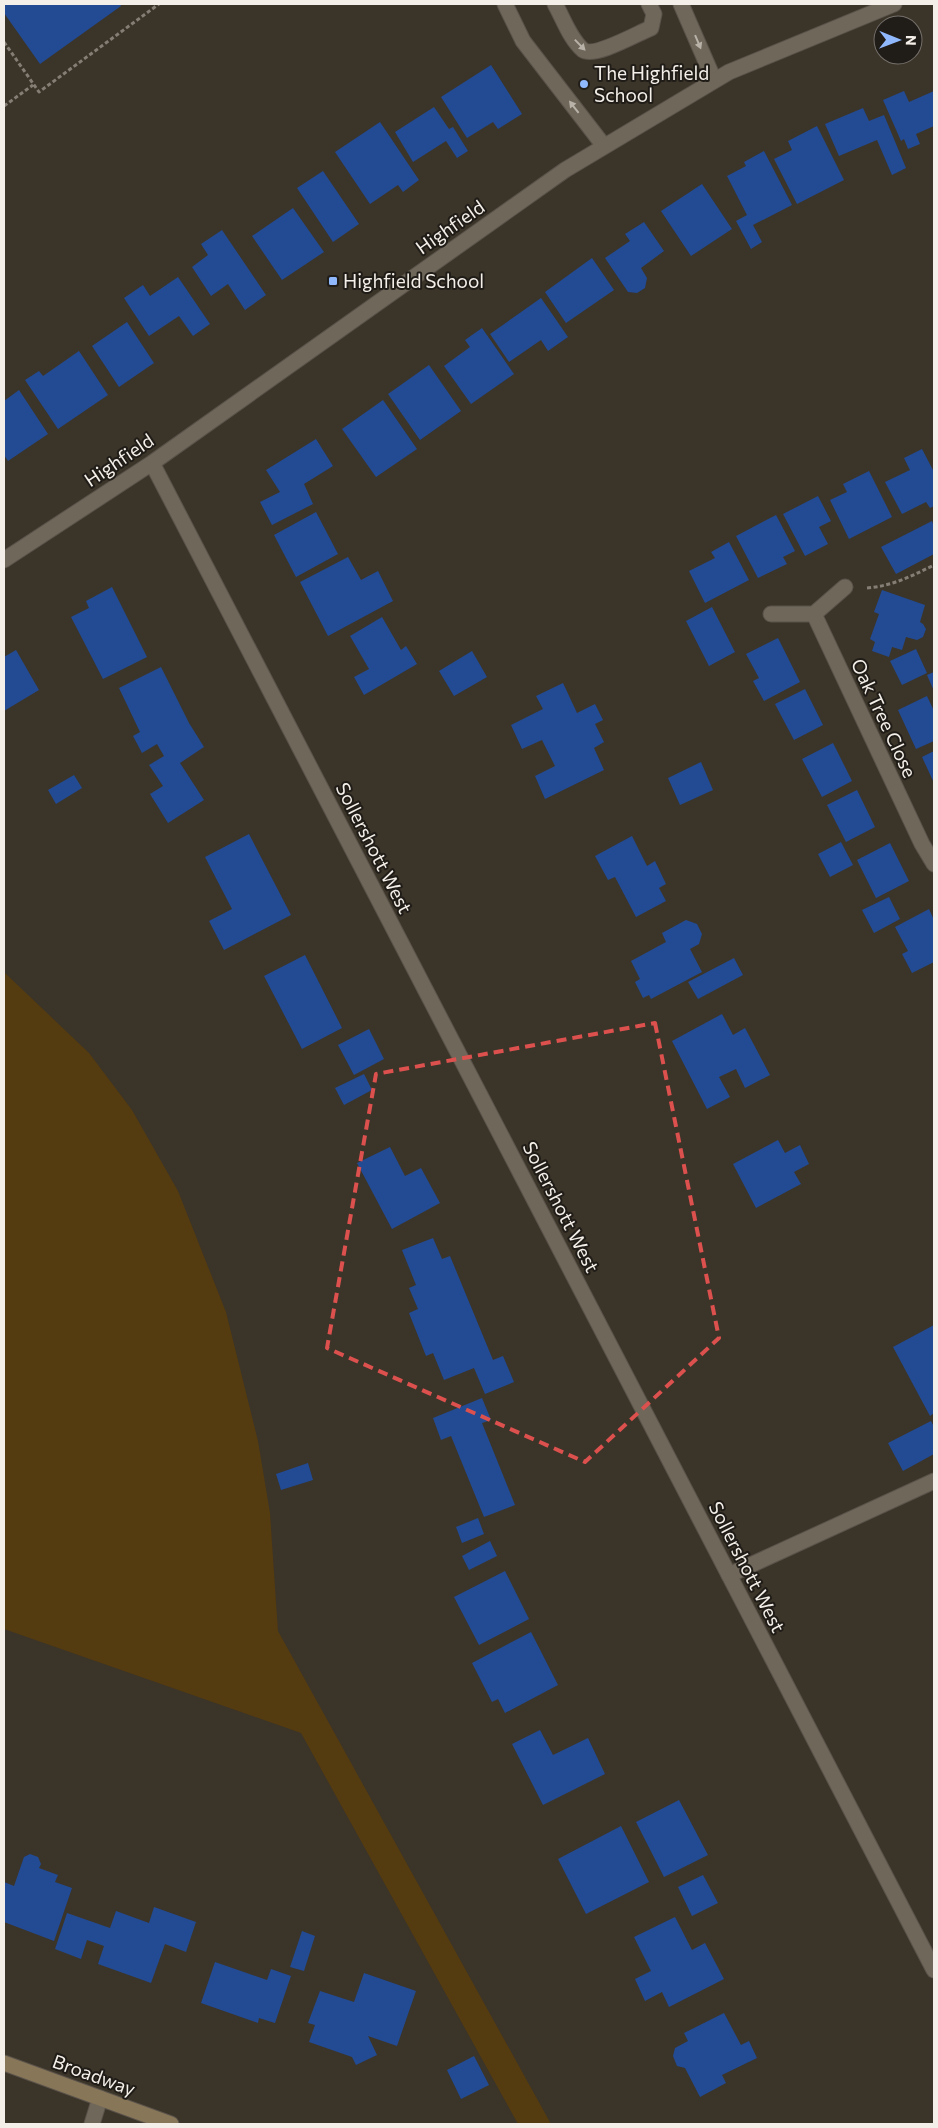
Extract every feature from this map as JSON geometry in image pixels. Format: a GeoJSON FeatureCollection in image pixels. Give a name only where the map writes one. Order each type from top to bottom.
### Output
{"type":"FeatureCollection","features":[{"type":"Feature","properties":{"kind":"street"},"geometry":{"type":"LineString","coordinates":[[505,4],[523,41],[604,146]]}},
{"type":"Feature","properties":{"kind":"street"},"geometry":{"type":"LineString","coordinates":[[555,4],[575,41],[585,51],[595,53],[651,28],[654,14],[649,4]]}},
{"type":"Feature","properties":{"kind":"street"},"geometry":{"type":"LineString","coordinates":[[681,4],[714,80]]}},
{"type":"Feature","properties":{"kind":"street","name":"Highfield"},"geometry":{"type":"LineString","coordinates":[[4,560],[152,462],[565,170],[729,72],[894,4]]}},
{"type":"Feature","properties":{"kind":"street","name":"Sollershott West"},"geometry":{"type":"LineString","coordinates":[[152,462],[934,1970]]}},
{"type":"Feature","properties":{"kind":"street"},"geometry":{"type":"LineString","coordinates":[[772,614],[814,614],[845,586]]}},
{"type":"Feature","properties":{"kind":"street","name":"Oak Tree Close"},"geometry":{"type":"LineString","coordinates":[[814,614],[917,836],[934,864]]}},
{"type":"Feature","properties":{"kind":"street"},"geometry":{"type":"LineString","coordinates":[[729,1574],[934,1481]]}},
{"type":"Feature","properties":{"kind":"street","name":"Broadway"},"geometry":{"type":"LineString","coordinates":[[4,2063],[171,2124]]}},
{"type":"Feature","properties":{"kind":"street"},"geometry":{"type":"LineString","coordinates":[[92,2124],[100,2098]]}},
{"type":"Feature","properties":{"kind":"path"},"geometry":{"type":"LineString","coordinates":[[4,42],[39,92],[159,4]]}},
{"type":"Feature","properties":{"kind":"path"},"geometry":{"type":"LineString","coordinates":[[4,106],[33,85]]}},
{"type":"Feature","properties":{"kind":"path"},"geometry":{"type":"LineString","coordinates":[[845,586],[862,588],[881,587],[906,579],[934,565]]}},
{"type":"Feature","properties":{"kind":"highlighted area"},"geometry":{"type":"Polygon","coordinates":[[[655,1023],[719,1338],[585,1462],[327,1348],[376,1074],[655,1023]]]}},
{"type":"Feature","properties":{"kind":"shaded area"},"geometry":{"type":"Polygon","coordinates":[[[4,972],[89,1053],[132,1110],[178,1191],[226,1312],[258,1441],[270,1513],[278,1631],[551,2124],[518,2124],[301,1733],[4,1629],[4,972]]]}},
{"type":"Feature","properties":{"kind":"building"},"geometry":{"type":"Polygon","coordinates":[[[4,4],[120,4],[121,6],[40,64],[4,13],[4,4]]]}},
{"type":"Feature","properties":{"kind":"building"},"geometry":{"type":"Polygon","coordinates":[[[491,65],[522,114],[498,129],[493,122],[467,138],[441,97],[491,65]]]}},
{"type":"Feature","properties":{"kind":"building"},"geometry":{"type":"Polygon","coordinates":[[[904,91],[909,102],[934,91],[934,126],[916,134],[920,144],[908,149],[904,139],[901,141],[883,100],[904,91]]]}},
{"type":"Feature","properties":{"kind":"building"},"geometry":{"type":"Polygon","coordinates":[[[434,107],[449,129],[453,127],[468,151],[457,158],[446,141],[413,162],[395,132],[434,107]]]}},
{"type":"Feature","properties":{"kind":"building"},"geometry":{"type":"Polygon","coordinates":[[[863,108],[869,121],[884,115],[906,168],[892,175],[877,140],[839,156],[825,124],[863,108]]]}},
{"type":"Feature","properties":{"kind":"building"},"geometry":{"type":"Polygon","coordinates":[[[380,122],[419,180],[403,192],[398,185],[370,204],[335,152],[380,122]]]}},
{"type":"Feature","properties":{"kind":"building"},"geometry":{"type":"Polygon","coordinates":[[[817,126],[844,180],[797,204],[774,159],[792,150],[788,141],[817,126]]]}},
{"type":"Feature","properties":{"kind":"building"},"geometry":{"type":"Polygon","coordinates":[[[764,151],[792,205],[753,225],[762,242],[751,249],[736,221],[747,215],[727,176],[746,166],[744,162],[764,151]]]}},
{"type":"Feature","properties":{"kind":"building"},"geometry":{"type":"Polygon","coordinates":[[[323,171],[359,224],[333,242],[297,188],[323,171]]]}},
{"type":"Feature","properties":{"kind":"building"},"geometry":{"type":"Polygon","coordinates":[[[702,184],[732,229],[691,256],[661,211],[702,184]]]}},
{"type":"Feature","properties":{"kind":"building"},"geometry":{"type":"Polygon","coordinates":[[[293,208],[324,252],[282,280],[252,236],[293,208]]]}},
{"type":"Feature","properties":{"kind":"building"},"geometry":{"type":"Polygon","coordinates":[[[644,222],[664,251],[641,268],[647,278],[645,288],[637,293],[628,292],[605,258],[630,241],[625,234],[644,222]]]}},
{"type":"Feature","properties":{"kind":"building"},"geometry":{"type":"Polygon","coordinates":[[[222,230],[266,295],[245,310],[228,284],[211,296],[192,267],[208,255],[201,244],[222,230]]]}},
{"type":"Feature","properties":{"kind":"building"},"geometry":{"type":"Polygon","coordinates":[[[592,258],[614,290],[566,323],[545,292],[592,258]]]}},
{"type":"Feature","properties":{"kind":"building"},"geometry":{"type":"Polygon","coordinates":[[[178,277],[210,324],[193,336],[179,316],[149,336],[124,298],[143,285],[150,296],[178,277]]]}},
{"type":"Feature","properties":{"kind":"building"},"geometry":{"type":"Polygon","coordinates":[[[541,298],[568,337],[548,351],[541,340],[509,362],[490,334],[541,298]]]}},
{"type":"Feature","properties":{"kind":"building"},"geometry":{"type":"Polygon","coordinates":[[[127,322],[154,363],[119,387],[92,346],[127,322]]]}},
{"type":"Feature","properties":{"kind":"building"},"geometry":{"type":"Polygon","coordinates":[[[482,328],[514,374],[471,404],[444,366],[470,347],[465,340],[482,328]]]}},
{"type":"Feature","properties":{"kind":"building"},"geometry":{"type":"Polygon","coordinates":[[[79,351],[108,395],[58,429],[25,380],[39,371],[43,376],[79,351]]]}},
{"type":"Feature","properties":{"kind":"building"},"geometry":{"type":"Polygon","coordinates":[[[429,365],[461,411],[420,440],[388,394],[429,365]]]}},
{"type":"Feature","properties":{"kind":"building"},"geometry":{"type":"Polygon","coordinates":[[[19,390],[48,434],[8,461],[4,455],[4,401],[19,390]]]}},
{"type":"Feature","properties":{"kind":"building"},"geometry":{"type":"Polygon","coordinates":[[[383,400],[417,449],[376,477],[342,429],[383,400]]]}},
{"type":"Feature","properties":{"kind":"building"},"geometry":{"type":"Polygon","coordinates":[[[316,439],[333,466],[304,484],[313,504],[272,525],[260,502],[280,492],[266,470],[316,439]]]}},
{"type":"Feature","properties":{"kind":"building"},"geometry":{"type":"Polygon","coordinates":[[[922,449],[934,472],[934,506],[930,508],[926,502],[902,514],[885,482],[910,470],[904,458],[922,449]]]}},
{"type":"Feature","properties":{"kind":"building"},"geometry":{"type":"Polygon","coordinates":[[[869,471],[892,517],[849,539],[830,500],[847,492],[843,484],[869,471]]]}},
{"type":"Feature","properties":{"kind":"building"},"geometry":{"type":"Polygon","coordinates":[[[818,496],[831,521],[819,527],[828,544],[805,556],[783,514],[818,496]]]}},
{"type":"Feature","properties":{"kind":"building"},"geometry":{"type":"Polygon","coordinates":[[[316,512],[338,554],[296,577],[274,535],[316,512]]]}},
{"type":"Feature","properties":{"kind":"building"},"geometry":{"type":"Polygon","coordinates":[[[776,515],[795,551],[783,557],[787,564],[758,578],[736,536],[776,515]]]}},
{"type":"Feature","properties":{"kind":"building"},"geometry":{"type":"Polygon","coordinates":[[[932,521],[934,527],[934,554],[896,574],[881,547],[932,521]]]}},
{"type":"Feature","properties":{"kind":"building"},"geometry":{"type":"Polygon","coordinates":[[[729,542],[749,580],[705,603],[689,571],[715,558],[711,552],[729,542]]]}},
{"type":"Feature","properties":{"kind":"building"},"geometry":{"type":"Polygon","coordinates":[[[348,557],[361,580],[378,571],[393,601],[328,636],[300,582],[348,557]]]}},
{"type":"Feature","properties":{"kind":"building"},"geometry":{"type":"Polygon","coordinates":[[[112,587],[147,657],[103,679],[71,617],[89,608],[86,601],[112,587]]]}},
{"type":"Feature","properties":{"kind":"building"},"geometry":{"type":"Polygon","coordinates":[[[882,590],[925,605],[920,622],[926,629],[923,637],[917,640],[906,637],[902,650],[892,647],[889,657],[872,651],[875,642],[870,639],[879,614],[874,612],[882,590]]]}},
{"type":"Feature","properties":{"kind":"building"},"geometry":{"type":"Polygon","coordinates":[[[712,607],[735,652],[709,666],[686,621],[712,607]]]}},
{"type":"Feature","properties":{"kind":"building"},"geometry":{"type":"Polygon","coordinates":[[[382,617],[401,650],[406,646],[417,664],[364,695],[354,677],[369,669],[350,636],[382,617]]]}},
{"type":"Feature","properties":{"kind":"building"},"geometry":{"type":"Polygon","coordinates":[[[778,638],[800,682],[764,701],[753,681],[759,678],[746,654],[778,638]]]}},
{"type":"Feature","properties":{"kind":"building"},"geometry":{"type":"Polygon","coordinates":[[[916,649],[927,673],[902,685],[890,661],[916,649]]]}},
{"type":"Feature","properties":{"kind":"building"},"geometry":{"type":"Polygon","coordinates":[[[16,650],[39,690],[4,711],[4,657],[16,650]]]}},
{"type":"Feature","properties":{"kind":"building"},"geometry":{"type":"Polygon","coordinates":[[[472,651],[487,677],[454,696],[439,671],[472,651]]]}},
{"type":"Feature","properties":{"kind":"building"},"geometry":{"type":"Polygon","coordinates":[[[161,667],[189,723],[204,747],[180,763],[204,800],[168,823],[150,794],[163,786],[149,765],[164,756],[157,744],[142,753],[133,736],[140,732],[119,688],[161,667]]]}},
{"type":"Feature","properties":{"kind":"building"},"geometry":{"type":"Polygon","coordinates":[[[934,672],[934,691],[927,675],[934,672]]]}},
{"type":"Feature","properties":{"kind":"building"},"geometry":{"type":"Polygon","coordinates":[[[563,683],[577,713],[595,704],[603,720],[595,724],[604,742],[594,748],[604,770],[545,799],[535,776],[555,766],[542,740],[522,749],[511,725],[543,709],[536,696],[563,683]]]}},
{"type":"Feature","properties":{"kind":"building"},"geometry":{"type":"Polygon","coordinates":[[[805,689],[823,725],[794,740],[775,704],[805,689]]]}},
{"type":"Feature","properties":{"kind":"building"},"geometry":{"type":"Polygon","coordinates":[[[927,696],[934,711],[934,741],[916,749],[898,710],[927,696]]]}},
{"type":"Feature","properties":{"kind":"building"},"geometry":{"type":"Polygon","coordinates":[[[833,743],[852,781],[822,797],[802,759],[833,743]]]}},
{"type":"Feature","properties":{"kind":"building"},"geometry":{"type":"Polygon","coordinates":[[[934,751],[934,783],[922,757],[934,751]]]}},
{"type":"Feature","properties":{"kind":"building"},"geometry":{"type":"Polygon","coordinates":[[[701,762],[713,790],[680,805],[668,778],[701,762]]]}},
{"type":"Feature","properties":{"kind":"building"},"geometry":{"type":"Polygon","coordinates":[[[74,775],[82,788],[56,804],[48,790],[74,775]]]}},
{"type":"Feature","properties":{"kind":"building"},"geometry":{"type":"Polygon","coordinates":[[[857,790],[875,827],[846,842],[827,805],[857,790]]]}},
{"type":"Feature","properties":{"kind":"building"},"geometry":{"type":"Polygon","coordinates":[[[249,834],[291,915],[224,950],[209,921],[232,909],[205,857],[249,834]]]}},
{"type":"Feature","properties":{"kind":"building"},"geometry":{"type":"Polygon","coordinates":[[[632,836],[647,866],[655,861],[666,884],[659,888],[666,901],[636,917],[615,877],[608,880],[595,856],[632,836]]]}},
{"type":"Feature","properties":{"kind":"building"},"geometry":{"type":"Polygon","coordinates":[[[841,842],[853,865],[830,877],[818,854],[841,842]]]}},
{"type":"Feature","properties":{"kind":"building"},"geometry":{"type":"Polygon","coordinates":[[[890,843],[909,881],[876,898],[857,860],[890,843]]]}},
{"type":"Feature","properties":{"kind":"building"},"geometry":{"type":"Polygon","coordinates":[[[889,897],[900,919],[874,933],[862,910],[889,897]]]}},
{"type":"Feature","properties":{"kind":"building"},"geometry":{"type":"Polygon","coordinates":[[[929,909],[934,920],[934,962],[912,973],[902,954],[908,951],[895,927],[929,909]]]}},
{"type":"Feature","properties":{"kind":"building"},"geometry":{"type":"Polygon","coordinates":[[[686,920],[697,924],[702,934],[699,944],[690,949],[702,972],[651,999],[649,995],[643,998],[635,982],[640,979],[631,961],[666,942],[662,933],[686,920]]]}},
{"type":"Feature","properties":{"kind":"building"},"geometry":{"type":"Polygon","coordinates":[[[305,955],[342,1028],[302,1049],[264,976],[305,955]]]}},
{"type":"Feature","properties":{"kind":"building"},"geometry":{"type":"Polygon","coordinates":[[[734,958],[743,975],[698,999],[688,982],[734,958]]]}},
{"type":"Feature","properties":{"kind":"building"},"geometry":{"type":"Polygon","coordinates":[[[722,1014],[733,1035],[745,1028],[770,1075],[745,1088],[736,1069],[719,1077],[730,1097],[707,1109],[672,1041],[722,1014]]]}},
{"type":"Feature","properties":{"kind":"building"},"geometry":{"type":"Polygon","coordinates":[[[369,1029],[384,1059],[354,1075],[338,1045],[369,1029]]]}},
{"type":"Feature","properties":{"kind":"building"},"geometry":{"type":"Polygon","coordinates":[[[364,1074],[372,1090],[344,1105],[335,1088],[364,1074]]]}},
{"type":"Feature","properties":{"kind":"building"},"geometry":{"type":"Polygon","coordinates":[[[778,1140],[785,1153],[800,1145],[809,1164],[794,1172],[801,1184],[756,1208],[733,1164],[778,1140]]]}},
{"type":"Feature","properties":{"kind":"building"},"geometry":{"type":"Polygon","coordinates":[[[390,1147],[405,1176],[421,1168],[440,1203],[392,1229],[357,1163],[390,1147]]]}},
{"type":"Feature","properties":{"kind":"building"},"geometry":{"type":"Polygon","coordinates":[[[433,1238],[442,1259],[450,1256],[493,1360],[503,1356],[514,1382],[485,1394],[474,1368],[444,1380],[433,1353],[426,1356],[409,1313],[418,1309],[409,1288],[416,1285],[402,1250],[433,1238]]]}},
{"type":"Feature","properties":{"kind":"building"},"geometry":{"type":"Polygon","coordinates":[[[934,1325],[934,1413],[930,1416],[893,1347],[934,1325]]]}},
{"type":"Feature","properties":{"kind":"building"},"geometry":{"type":"Polygon","coordinates":[[[482,1398],[491,1420],[482,1423],[515,1505],[484,1517],[451,1436],[441,1440],[433,1418],[482,1398]]]}},
{"type":"Feature","properties":{"kind":"building"},"geometry":{"type":"Polygon","coordinates":[[[931,1421],[934,1427],[934,1454],[903,1471],[888,1443],[931,1421]]]}},
{"type":"Feature","properties":{"kind":"building"},"geometry":{"type":"Polygon","coordinates":[[[308,1463],[313,1480],[281,1490],[276,1474],[308,1463]]]}},
{"type":"Feature","properties":{"kind":"building"},"geometry":{"type":"Polygon","coordinates":[[[478,1518],[484,1534],[462,1543],[456,1527],[478,1518]]]}},
{"type":"Feature","properties":{"kind":"building"},"geometry":{"type":"Polygon","coordinates":[[[490,1541],[497,1556],[469,1570],[462,1556],[490,1541]]]}},
{"type":"Feature","properties":{"kind":"building"},"geometry":{"type":"Polygon","coordinates":[[[505,1571],[529,1619],[479,1645],[454,1597],[505,1571]]]}},
{"type":"Feature","properties":{"kind":"building"},"geometry":{"type":"Polygon","coordinates":[[[531,1632],[558,1685],[505,1713],[498,1699],[492,1702],[472,1663],[531,1632]]]}},
{"type":"Feature","properties":{"kind":"building"},"geometry":{"type":"Polygon","coordinates":[[[540,1730],[553,1755],[588,1738],[605,1774],[543,1805],[512,1744],[540,1730]]]}},
{"type":"Feature","properties":{"kind":"building"},"geometry":{"type":"Polygon","coordinates":[[[679,1800],[708,1855],[664,1877],[636,1822],[679,1800]]]}},
{"type":"Feature","properties":{"kind":"building"},"geometry":{"type":"Polygon","coordinates":[[[621,1826],[649,1882],[586,1914],[558,1859],[621,1826]]]}},
{"type":"Feature","properties":{"kind":"building"},"geometry":{"type":"Polygon","coordinates":[[[30,1854],[38,1857],[41,1864],[39,1868],[58,1875],[55,1882],[72,1888],[54,1941],[4,1922],[4,1882],[14,1886],[24,1857],[30,1854]]]}},
{"type":"Feature","properties":{"kind":"building"},"geometry":{"type":"Polygon","coordinates":[[[703,1875],[718,1903],[692,1916],[678,1887],[703,1875]]]}},
{"type":"Feature","properties":{"kind":"building"},"geometry":{"type":"Polygon","coordinates":[[[154,1907],[196,1922],[186,1952],[165,1944],[151,1983],[98,1964],[104,1946],[87,1940],[81,1959],[55,1949],[67,1913],[110,1928],[116,1911],[149,1923],[154,1907]]]}},
{"type":"Feature","properties":{"kind":"building"},"geometry":{"type":"Polygon","coordinates":[[[675,1917],[692,1950],[705,1943],[724,1979],[669,2007],[662,1992],[645,2001],[635,1979],[651,1971],[634,1937],[675,1917]]]}},
{"type":"Feature","properties":{"kind":"building"},"geometry":{"type":"Polygon","coordinates":[[[302,1931],[315,1936],[304,1971],[290,1967],[302,1931]]]}},
{"type":"Feature","properties":{"kind":"building"},"geometry":{"type":"Polygon","coordinates":[[[215,1962],[267,1980],[271,1969],[291,1976],[275,2023],[259,2018],[258,2023],[201,2003],[215,1962]]]}},
{"type":"Feature","properties":{"kind":"building"},"geometry":{"type":"Polygon","coordinates":[[[364,1973],[416,1991],[397,2046],[368,2036],[377,2055],[356,2065],[352,2057],[309,2042],[315,2025],[308,2023],[320,1991],[354,2002],[364,1973]]]}},
{"type":"Feature","properties":{"kind":"building"},"geometry":{"type":"Polygon","coordinates":[[[724,2013],[741,2045],[749,2041],[757,2058],[722,2075],[726,2083],[700,2097],[685,2068],[677,2066],[673,2056],[675,2048],[688,2041],[684,2033],[724,2013]]]}},
{"type":"Feature","properties":{"kind":"building"},"geometry":{"type":"Polygon","coordinates":[[[474,2056],[489,2085],[461,2099],[447,2070],[474,2056]]]}},
{"type":"Feature","properties":{"kind":"place","name":"The Highfield School"},"geometry":{"type":"Point","coordinates":[584,84]}},
{"type":"Feature","properties":{"kind":"place","name":"Highfield School"},"geometry":{"type":"Point","coordinates":[333,281]}}]}
